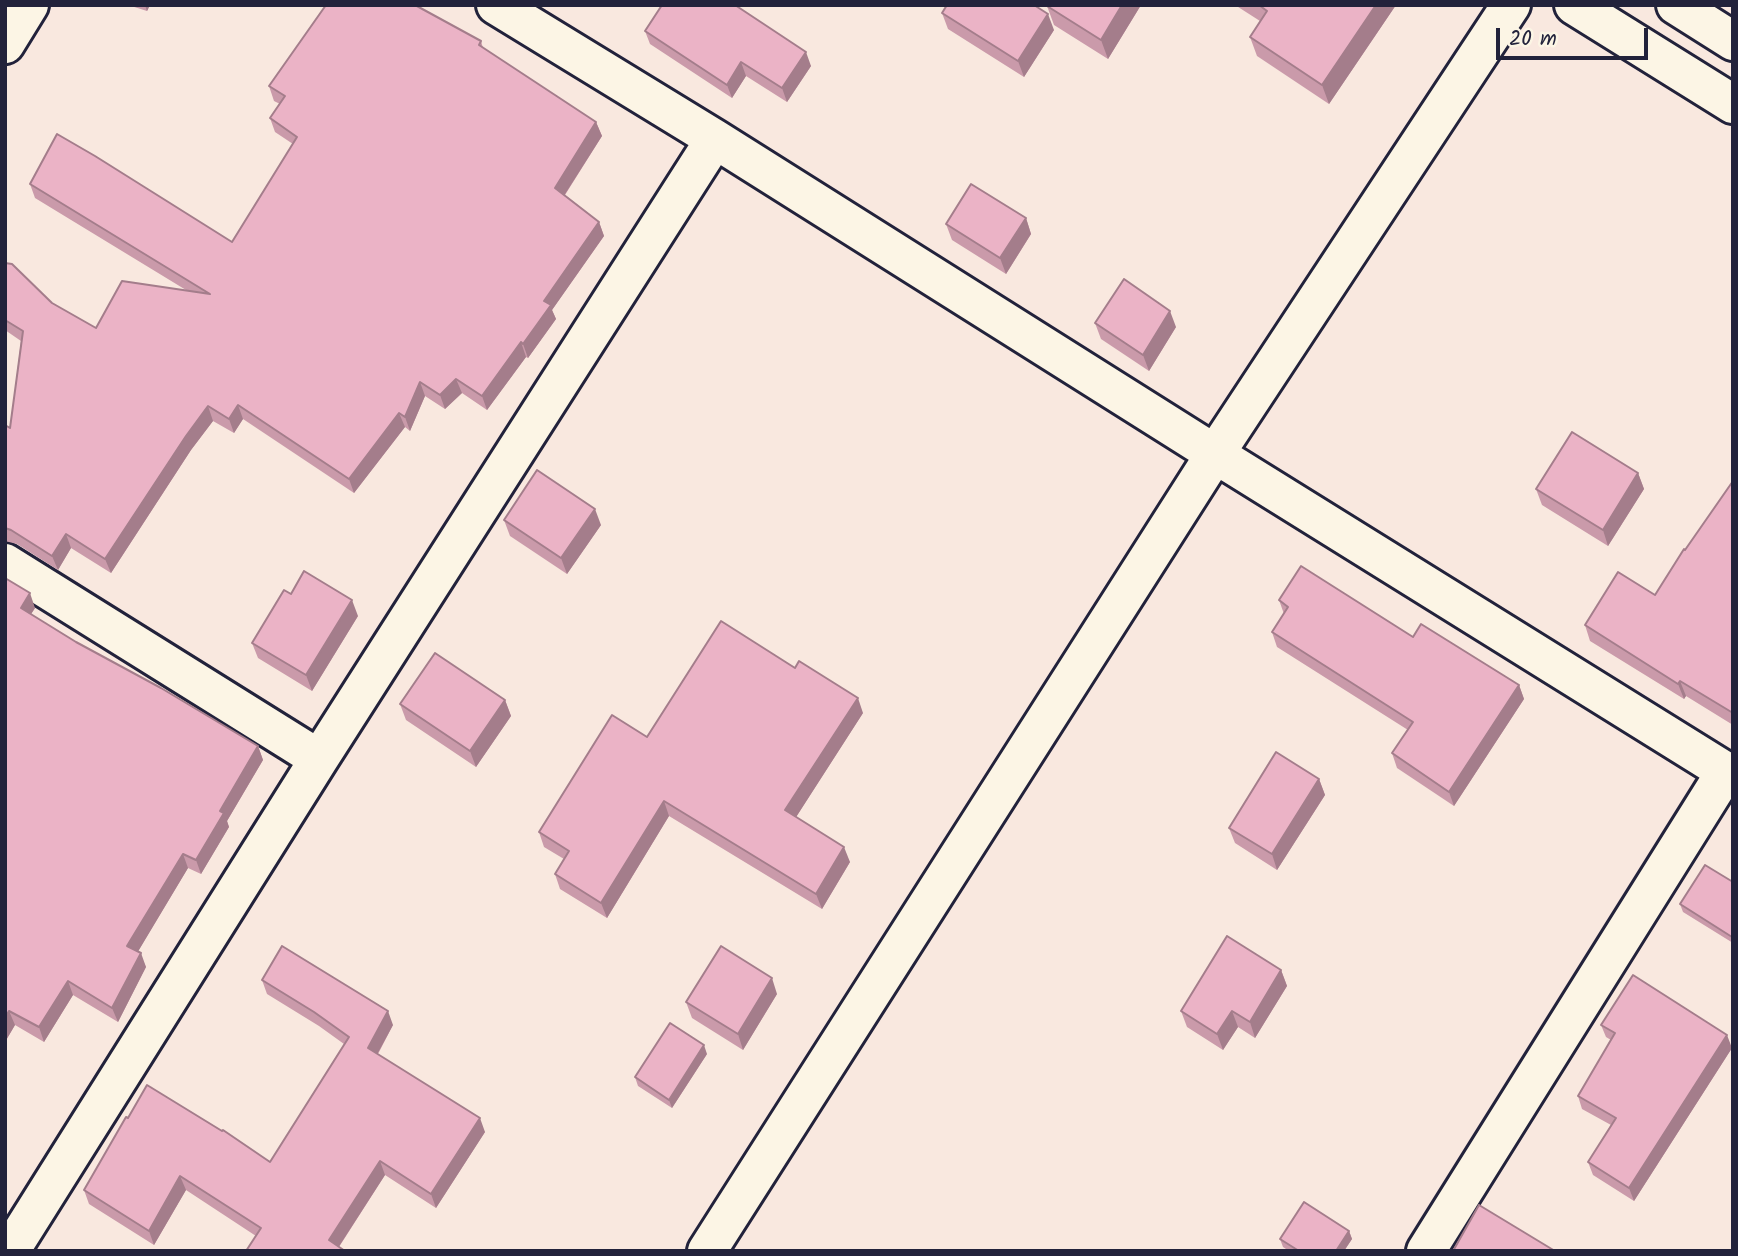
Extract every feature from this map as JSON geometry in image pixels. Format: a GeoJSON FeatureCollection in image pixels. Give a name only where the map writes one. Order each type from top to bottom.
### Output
{"type":"FeatureCollection","features":[{"type":"Feature","properties":{"kind":"street"},"geometry":{"type":"LineString","coordinates":[[5,44],[29,5]]}},
{"type":"Feature","properties":{"kind":"street"},"geometry":{"type":"LineString","coordinates":[[496,5],[715,139],[1729,774],[1426,1251]]}},
{"type":"Feature","properties":{"kind":"street"},"geometry":{"type":"LineString","coordinates":[[706,1251],[1215,454],[1511,5]]}},
{"type":"Feature","properties":{"kind":"street"},"geometry":{"type":"LineString","coordinates":[[1574,5],[1733,104]]}},
{"type":"Feature","properties":{"kind":"street"},"geometry":{"type":"LineString","coordinates":[[1676,5],[1733,41]]}},
{"type":"Feature","properties":{"kind":"street"},"geometry":{"type":"LineString","coordinates":[[10,1251],[319,759],[715,139]]}},
{"type":"Feature","properties":{"kind":"street"},"geometry":{"type":"LineString","coordinates":[[5,563],[319,759]]}},
{"type":"Feature","properties":{"kind":"building"},"geometry":{"type":"Polygon","coordinates":[[[326,5],[415,5],[481,41],[479,45],[596,122],[555,188],[599,222],[544,301],[551,305],[482,396],[456,379],[440,395],[420,382],[405,417],[399,413],[349,479],[238,405],[229,419],[208,406],[105,559],[66,534],[52,556],[5,528],[5,425],[10,428],[23,331],[5,320],[5,263],[12,264],[52,303],[96,328],[122,281],[210,294],[30,184],[57,134],[232,242],[297,137],[270,118],[285,96],[269,86],[326,5]]]}},
{"type":"Feature","properties":{"kind":"building"},"geometry":{"type":"Polygon","coordinates":[[[662,5],[735,5],[806,52],[782,88],[741,62],[727,85],[645,31],[662,5]]]}},
{"type":"Feature","properties":{"kind":"building"},"geometry":{"type":"Polygon","coordinates":[[[947,5],[1034,5],[1048,14],[1018,61],[942,13],[947,5]]]}},
{"type":"Feature","properties":{"kind":"building"},"geometry":{"type":"Polygon","coordinates":[[[1047,5],[1122,5],[1101,40],[1047,5]]]}},
{"type":"Feature","properties":{"kind":"building"},"geometry":{"type":"Polygon","coordinates":[[[1259,5],[1376,5],[1322,85],[1250,37],[1267,11],[1259,5]]]}},
{"type":"Feature","properties":{"kind":"building"},"geometry":{"type":"Polygon","coordinates":[[[971,184],[1026,218],[1000,258],[946,224],[971,184]]]}},
{"type":"Feature","properties":{"kind":"building"},"geometry":{"type":"Polygon","coordinates":[[[1124,279],[1170,311],[1143,355],[1095,323],[1124,279]]]}},
{"type":"Feature","properties":{"kind":"building"},"geometry":{"type":"Polygon","coordinates":[[[1572,432],[1638,473],[1603,530],[1536,489],[1572,432]]]}},
{"type":"Feature","properties":{"kind":"building"},"geometry":{"type":"Polygon","coordinates":[[[537,470],[595,509],[561,558],[504,520],[537,470]]]}},
{"type":"Feature","properties":{"kind":"building"},"geometry":{"type":"Polygon","coordinates":[[[1733,481],[1733,713],[1680,681],[1678,684],[1585,625],[1618,572],[1655,595],[1733,481]]]}},
{"type":"Feature","properties":{"kind":"building"},"geometry":{"type":"Polygon","coordinates":[[[1301,566],[1413,637],[1421,624],[1519,685],[1449,792],[1392,753],[1413,722],[1272,632],[1288,607],[1279,600],[1301,566]]]}},
{"type":"Feature","properties":{"kind":"building"},"geometry":{"type":"Polygon","coordinates":[[[304,571],[352,600],[306,675],[252,643],[284,590],[291,594],[304,571]]]}},
{"type":"Feature","properties":{"kind":"building"},"geometry":{"type":"Polygon","coordinates":[[[5,578],[30,593],[21,608],[258,746],[220,811],[224,813],[196,860],[183,854],[127,946],[141,953],[112,1008],[68,981],[39,1027],[9,1011],[5,1018],[5,578]]]}},
{"type":"Feature","properties":{"kind":"building"},"geometry":{"type":"Polygon","coordinates":[[[721,621],[795,668],[799,661],[858,698],[785,810],[844,847],[816,894],[664,801],[601,903],[555,874],[569,851],[539,832],[612,715],[647,737],[721,621]]]}},
{"type":"Feature","properties":{"kind":"building"},"geometry":{"type":"Polygon","coordinates":[[[435,653],[505,700],[470,751],[400,704],[435,653]]]}},
{"type":"Feature","properties":{"kind":"building"},"geometry":{"type":"Polygon","coordinates":[[[1276,752],[1319,779],[1272,854],[1229,828],[1276,752]]]}},
{"type":"Feature","properties":{"kind":"building"},"geometry":{"type":"Polygon","coordinates":[[[1705,865],[1733,882],[1732,937],[1680,904],[1705,865]]]}},
{"type":"Feature","properties":{"kind":"building"},"geometry":{"type":"Polygon","coordinates":[[[1227,936],[1281,970],[1250,1022],[1232,1011],[1217,1034],[1181,1011],[1227,936]]]}},
{"type":"Feature","properties":{"kind":"building"},"geometry":{"type":"Polygon","coordinates":[[[282,946],[388,1011],[368,1048],[480,1118],[431,1194],[380,1161],[329,1240],[345,1251],[246,1251],[261,1228],[180,1176],[149,1231],[84,1190],[147,1085],[223,1130],[270,1162],[349,1037],[262,980],[282,946]]]}},
{"type":"Feature","properties":{"kind":"building"},"geometry":{"type":"Polygon","coordinates":[[[721,946],[772,978],[738,1034],[686,1002],[721,946]]]}},
{"type":"Feature","properties":{"kind":"building"},"geometry":{"type":"Polygon","coordinates":[[[1633,975],[1727,1035],[1629,1188],[1588,1162],[1616,1118],[1578,1096],[1615,1033],[1601,1025],[1633,975]]]}},
{"type":"Feature","properties":{"kind":"building"},"geometry":{"type":"Polygon","coordinates":[[[670,1023],[704,1045],[669,1100],[635,1077],[670,1023]]]}},
{"type":"Feature","properties":{"kind":"building"},"geometry":{"type":"Polygon","coordinates":[[[1304,1202],[1349,1231],[1336,1251],[1299,1251],[1280,1239],[1304,1202]]]}},
{"type":"Feature","properties":{"kind":"building"},"geometry":{"type":"Polygon","coordinates":[[[1479,1205],[1555,1251],[1453,1251],[1479,1205]]]}}]}
